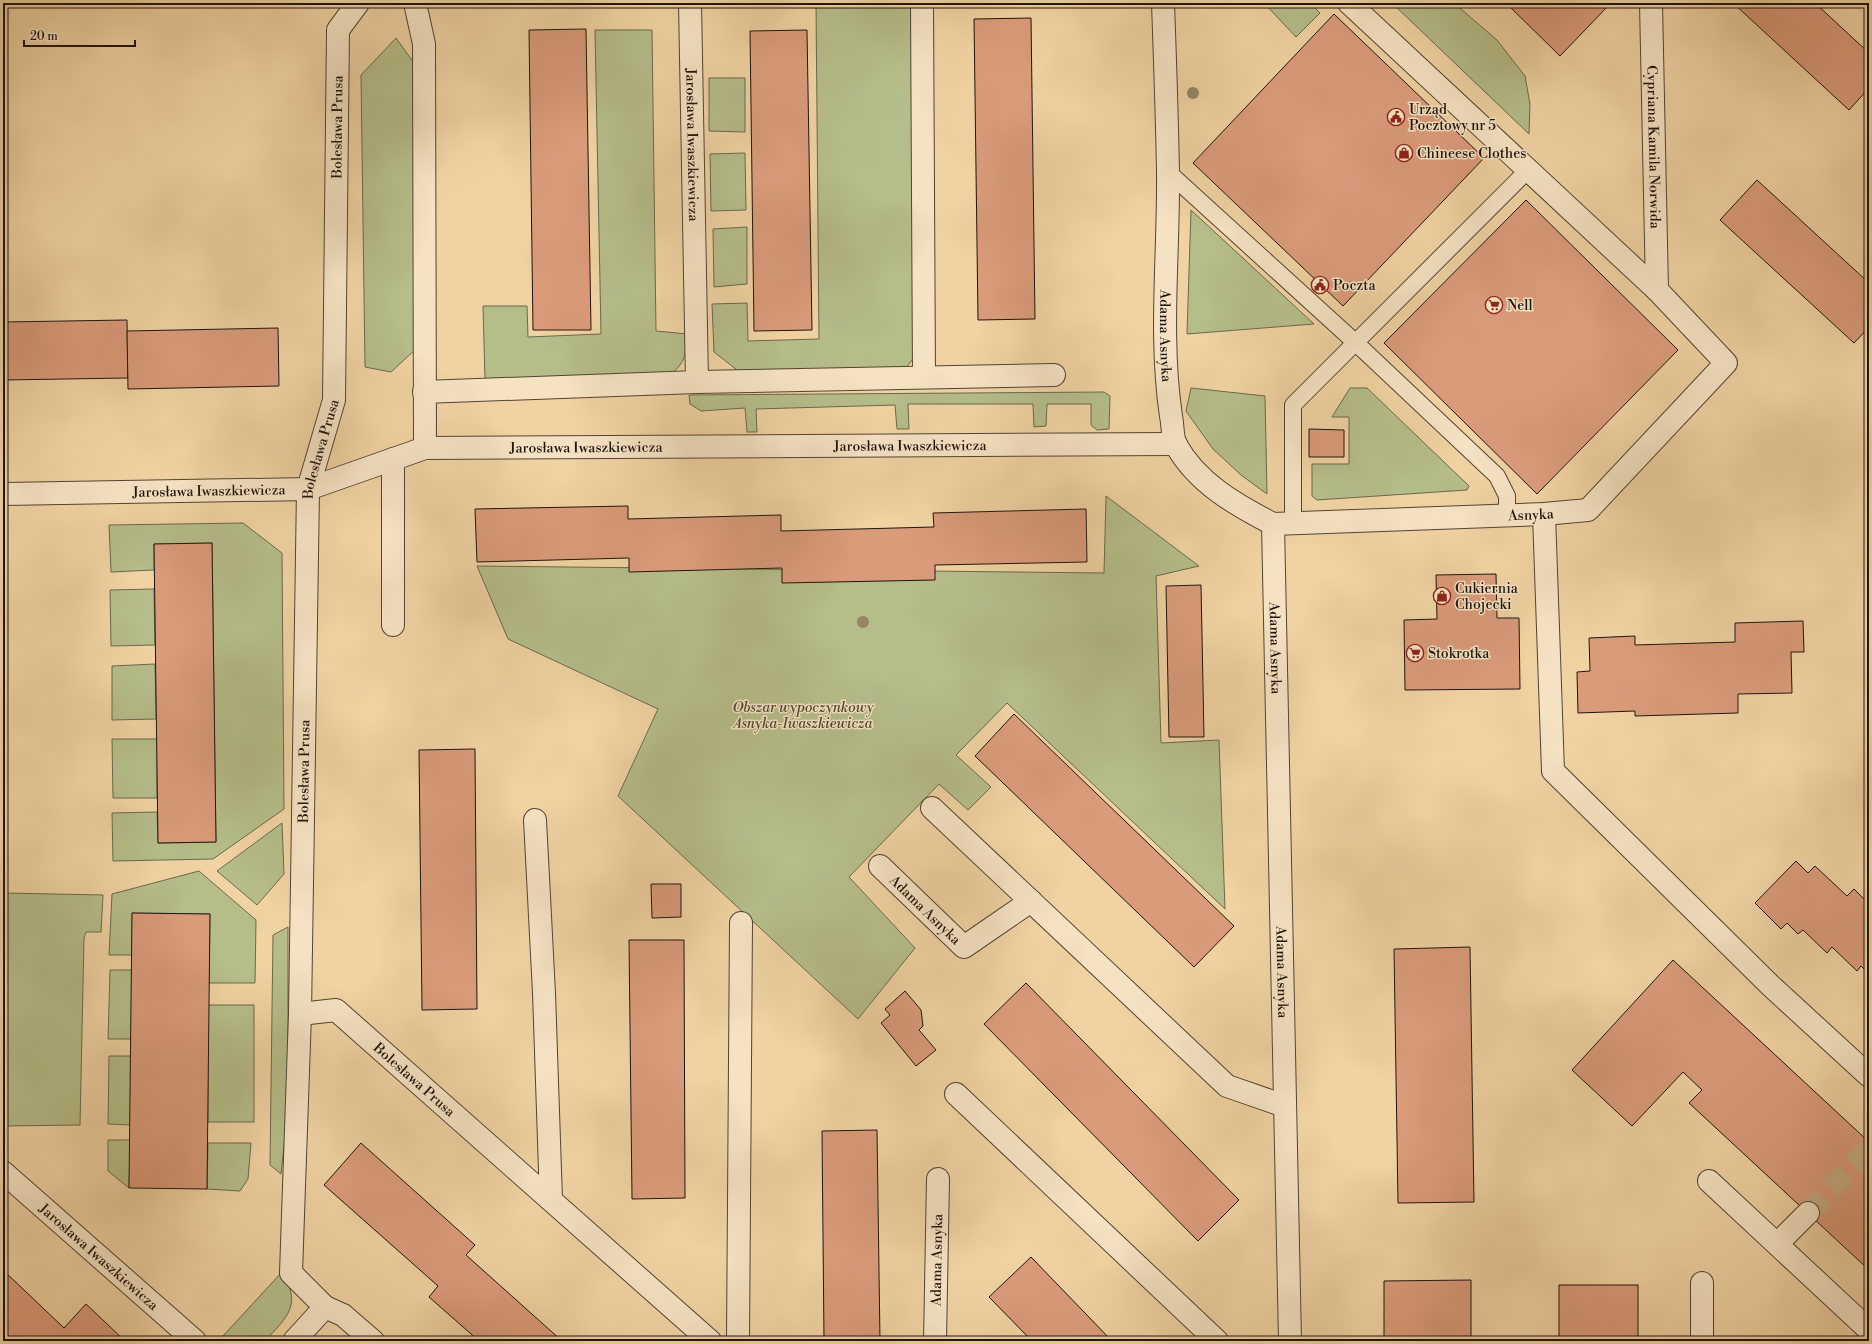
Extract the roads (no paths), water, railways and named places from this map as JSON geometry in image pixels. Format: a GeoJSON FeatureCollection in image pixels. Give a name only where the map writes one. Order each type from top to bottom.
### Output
{"type":"FeatureCollection","features":[{"type":"Feature","properties":{"kind":"street","name":"Bolesława Prusa"},"geometry":{"type":"LineString","coordinates":[[358,3],[338,30],[334,400],[308,489],[300,1014],[336,1010],[710,1341]]}},
{"type":"Feature","properties":{"kind":"street"},"geometry":{"type":"LineString","coordinates":[[415,3],[424,44],[425,448]]}},
{"type":"Feature","properties":{"kind":"street","name":"Jarosława Iwaszkiewicza"},"geometry":{"type":"LineString","coordinates":[[690,3],[697,382]]}},
{"type":"Feature","properties":{"kind":"street"},"geometry":{"type":"LineString","coordinates":[[922,3],[924,378]]}},
{"type":"Feature","properties":{"kind":"street","name":"Adama Asnyka"},"geometry":{"type":"LineString","coordinates":[[1163,3],[1168,172],[1166,339],[1169,399],[1176,444],[1191,465],[1210,486],[1240,507],[1283,524],[1285,1106],[1290,1341]]}},
{"type":"Feature","properties":{"kind":"street"},"geometry":{"type":"LineString","coordinates":[[1349,3],[1529,169],[1657,290]]}},
{"type":"Feature","properties":{"kind":"street","name":"Cypriana Kamila Norwida"},"geometry":{"type":"LineString","coordinates":[[1651,3],[1657,290]]}},
{"type":"Feature","properties":{"kind":"street","name":"Asnyka"},"geometry":{"type":"LineString","coordinates":[[1283,524],[1544,514],[1588,510],[1726,364],[1657,290]]}},
{"type":"Feature","properties":{"kind":"street"},"geometry":{"type":"LineString","coordinates":[[424,392],[697,382],[1054,375]]}},
{"type":"Feature","properties":{"kind":"street","name":"Jarosława Iwaszkiewicza"},"geometry":{"type":"LineString","coordinates":[[3,494],[308,489],[425,448],[1176,444]]}},
{"type":"Feature","properties":{"kind":"street"},"geometry":{"type":"LineString","coordinates":[[393,459],[394,625]]}},
{"type":"Feature","properties":{"kind":"street"},"geometry":{"type":"LineString","coordinates":[[1544,514],[1553,771],[1770,985],[1869,1076]]}},
{"type":"Feature","properties":{"kind":"street"},"geometry":{"type":"LineString","coordinates":[[932,808],[1227,1086],[1285,1106]]}},
{"type":"Feature","properties":{"kind":"street"},"geometry":{"type":"LineString","coordinates":[[535,820],[544,993],[551,1200]]}},
{"type":"Feature","properties":{"kind":"street","name":"Adama Asnyka"},"geometry":{"type":"LineString","coordinates":[[880,866],[964,947],[1031,901]]}},
{"type":"Feature","properties":{"kind":"street"},"geometry":{"type":"LineString","coordinates":[[738,1341],[741,923]]}},
{"type":"Feature","properties":{"kind":"street"},"geometry":{"type":"LineString","coordinates":[[300,1014],[291,1273],[325,1307],[343,1315],[374,1341]]}},
{"type":"Feature","properties":{"kind":"street"},"geometry":{"type":"LineString","coordinates":[[956,1094],[1217,1341]]}},
{"type":"Feature","properties":{"kind":"street","name":"Jarosława Iwaszkiewicza"},"geometry":{"type":"LineString","coordinates":[[3,1172],[195,1341]]}},
{"type":"Feature","properties":{"kind":"street","name":"Adama Asnyka"},"geometry":{"type":"LineString","coordinates":[[934,1341],[938,1179]]}},
{"type":"Feature","properties":{"kind":"street"},"geometry":{"type":"LineString","coordinates":[[1710,1181],[1869,1330]]}},
{"type":"Feature","properties":{"kind":"street"},"geometry":{"type":"LineString","coordinates":[[1777,1244],[1808,1213]]}},
{"type":"Feature","properties":{"kind":"street"},"geometry":{"type":"LineString","coordinates":[[1702,1283],[1702,1341]]}},
{"type":"Feature","properties":{"kind":"street"},"geometry":{"type":"LineString","coordinates":[[294,1341],[325,1307]]}},
{"type":"Feature","properties":{"kind":"lane"},"geometry":{"type":"LineString","coordinates":[[1283,524],[1293,405],[1529,169]]}},
{"type":"Feature","properties":{"kind":"lane"},"geometry":{"type":"LineString","coordinates":[[1168,172],[1356,343],[1497,476],[1507,496],[1507,515]]}},
{"type":"Feature","properties":{"kind":"tunnel"},"geometry":{"type":"LineString","coordinates":[[1808,1213],[1869,1149]]}},
{"type":"Feature","properties":{"kind":"place","name":"Urząd Pocztowy nr 5"},"geometry":{"type":"Point","coordinates":[1396,117]}},
{"type":"Feature","properties":{"kind":"place","name":"Chineese Clothes"},"geometry":{"type":"Point","coordinates":[1404,153]}},
{"type":"Feature","properties":{"kind":"place","name":"Poczta"},"geometry":{"type":"Point","coordinates":[1320,285]}},
{"type":"Feature","properties":{"kind":"place","name":"Nell"},"geometry":{"type":"Point","coordinates":[1494,305]}},
{"type":"Feature","properties":{"kind":"place","name":"Cukiernia Chojecki"},"geometry":{"type":"Point","coordinates":[1442,596]}},
{"type":"Feature","properties":{"kind":"place","name":"Stokrotka"},"geometry":{"type":"Point","coordinates":[1415,653]}},
{"type":"Feature","properties":{"kind":"park label","name":"Obszar wypoczynkowy Asnyka-Iwaszkiewicza"},"geometry":{"type":"Point","coordinates":[803,716]}}]}
